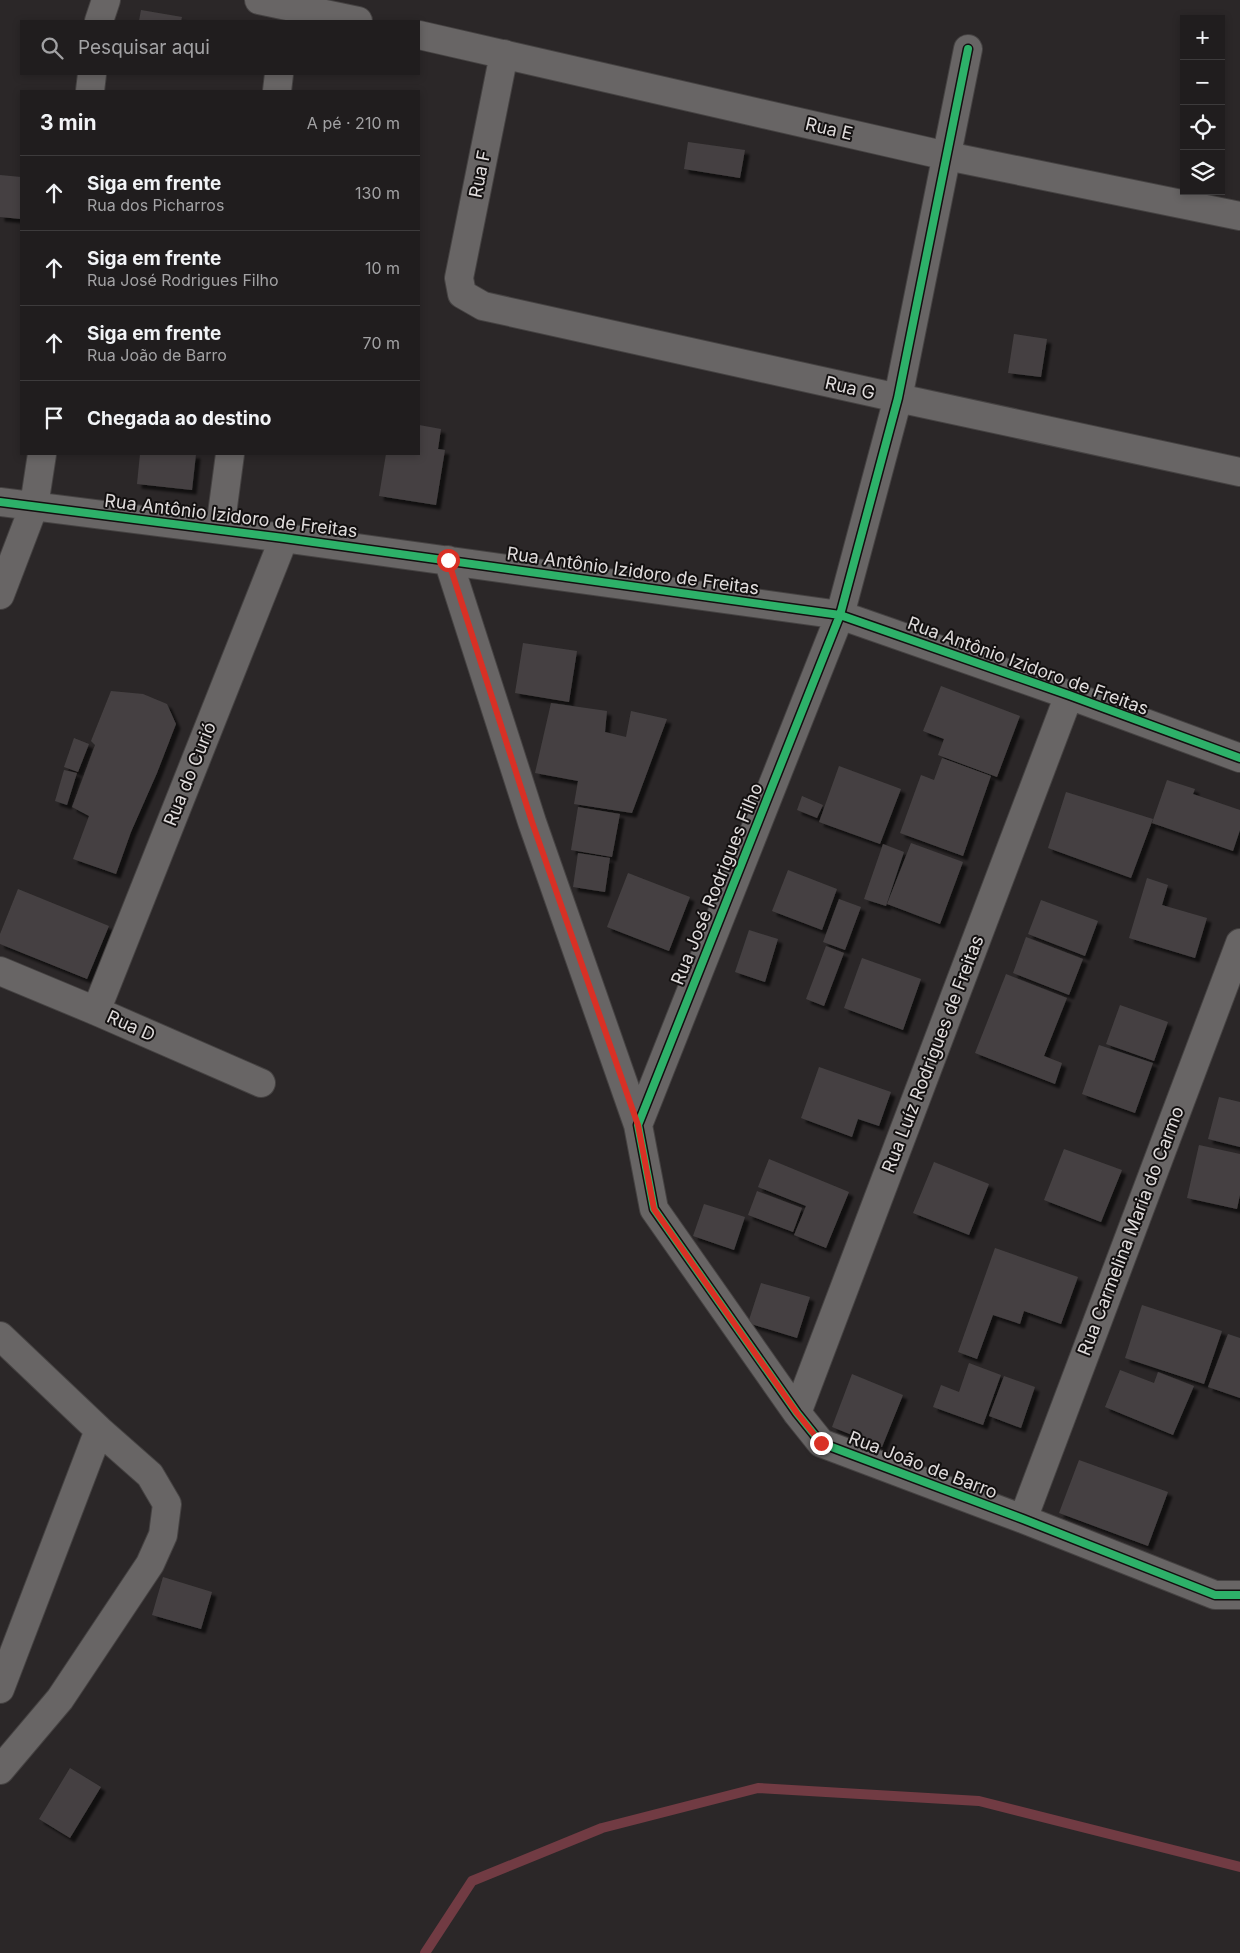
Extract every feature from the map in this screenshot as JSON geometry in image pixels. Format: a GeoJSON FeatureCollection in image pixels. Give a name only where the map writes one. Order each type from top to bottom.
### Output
{"type":"FeatureCollection","features":[{"type":"Feature","properties":{"kind":"street"},"geometry":{"type":"LineString","coordinates":[[99,20],[106,0]]}},
{"type":"Feature","properties":{"kind":"street"},"geometry":{"type":"LineString","coordinates":[[259,0],[288,9],[352,20]]}},
{"type":"Feature","properties":{"kind":"street","name":"Rua E"},"geometry":{"type":"LineString","coordinates":[[420,35],[947,156],[1240,216]]}},
{"type":"Feature","properties":{"kind":"street","name":"Rua José Rodrigues Filho"},"geometry":{"type":"LineString","coordinates":[[638,1125],[840,615],[898,398],[968,49]]}},
{"type":"Feature","properties":{"kind":"street","name":"Rua F"},"geometry":{"type":"LineString","coordinates":[[462,294],[459,278],[504,54]]}},
{"type":"Feature","properties":{"kind":"street"},"geometry":{"type":"LineString","coordinates":[[90,90],[92,75]]}},
{"type":"Feature","properties":{"kind":"street"},"geometry":{"type":"LineString","coordinates":[[277,90],[279,75]]}},
{"type":"Feature","properties":{"kind":"street","name":"Rua G"},"geometry":{"type":"LineString","coordinates":[[462,294],[484,306],[1240,472]]}},
{"type":"Feature","properties":{"kind":"street"},"geometry":{"type":"LineString","coordinates":[[0,595],[34,506],[42,455]]}},
{"type":"Feature","properties":{"kind":"street"},"geometry":{"type":"LineString","coordinates":[[220,529],[230,455]]}},
{"type":"Feature","properties":{"kind":"street","name":"Rua Antônio Izidoro de Freitas"},"geometry":{"type":"LineString","coordinates":[[0,502],[220,529],[840,615],[1069,695],[1240,758]]}},
{"type":"Feature","properties":{"kind":"street","name":"Rua do Curió"},"geometry":{"type":"LineString","coordinates":[[96,1011],[284,538]]}},
{"type":"Feature","properties":{"kind":"street"},"geometry":{"type":"LineString","coordinates":[[448,560],[532,822],[638,1125]]}},
{"type":"Feature","properties":{"kind":"street","name":"Rua Luíz Rodrigues de Freitas"},"geometry":{"type":"LineString","coordinates":[[797,1413],[1069,695]]}},
{"type":"Feature","properties":{"kind":"street","name":"Rua Carmelina Maria do Carmo"},"geometry":{"type":"LineString","coordinates":[[1022,1518],[1240,943]]}},
{"type":"Feature","properties":{"kind":"street","name":"Rua D"},"geometry":{"type":"LineString","coordinates":[[0,971],[260,1082]]}},
{"type":"Feature","properties":{"kind":"street","name":"Rua João de Barro"},"geometry":{"type":"LineString","coordinates":[[638,1125],[654,1209],[797,1413],[821,1443],[1022,1518],[1216,1595],[1240,1595]]}},
{"type":"Feature","properties":{"kind":"street"},"geometry":{"type":"LineString","coordinates":[[0,1336],[99,1430],[150,1475],[167,1504],[163,1535],[150,1564],[60,1699],[0,1770]]}},
{"type":"Feature","properties":{"kind":"street"},"geometry":{"type":"LineString","coordinates":[[0,1689],[99,1430]]}},
{"type":"Feature","properties":{"kind":"building"},"geometry":{"type":"Polygon","coordinates":[[[141,10],[182,17],[181,20],[139,20],[141,10]]]}},
{"type":"Feature","properties":{"kind":"building"},"geometry":{"type":"Polygon","coordinates":[[[688,142],[745,150],[740,178],[684,169],[688,142]]]}},
{"type":"Feature","properties":{"kind":"building"},"geometry":{"type":"Polygon","coordinates":[[[0,175],[20,177],[20,219],[0,217],[0,175]]]}},
{"type":"Feature","properties":{"kind":"building"},"geometry":{"type":"Polygon","coordinates":[[[1014,334],[1047,339],[1041,377],[1008,373],[1014,334]]]}},
{"type":"Feature","properties":{"kind":"building"},"geometry":{"type":"Polygon","coordinates":[[[420,425],[441,429],[438,449],[445,450],[436,505],[379,496],[386,455],[420,455],[420,425]]]}},
{"type":"Feature","properties":{"kind":"building"},"geometry":{"type":"Polygon","coordinates":[[[140,455],[196,455],[192,490],[137,484],[140,455]]]}},
{"type":"Feature","properties":{"kind":"building"},"geometry":{"type":"Polygon","coordinates":[[[523,643],[577,651],[569,702],[515,693],[523,643]]]}},
{"type":"Feature","properties":{"kind":"building"},"geometry":{"type":"Polygon","coordinates":[[[941,686],[1020,716],[997,777],[938,755],[944,739],[923,731],[941,686]]]}},
{"type":"Feature","properties":{"kind":"building"},"geometry":{"type":"Polygon","coordinates":[[[111,691],[143,694],[167,704],[176,724],[131,832],[116,874],[73,859],[89,816],[72,807],[95,745],[91,741],[111,691]]]}},
{"type":"Feature","properties":{"kind":"building"},"geometry":{"type":"Polygon","coordinates":[[[551,703],[607,711],[605,732],[626,737],[631,711],[667,719],[632,813],[574,804],[578,781],[535,773],[551,703]]]}},
{"type":"Feature","properties":{"kind":"building"},"geometry":{"type":"Polygon","coordinates":[[[74,738],[89,744],[78,772],[64,767],[74,738]]]}},
{"type":"Feature","properties":{"kind":"building"},"geometry":{"type":"Polygon","coordinates":[[[942,758],[991,776],[963,856],[900,833],[921,775],[934,780],[942,758]]]}},
{"type":"Feature","properties":{"kind":"building"},"geometry":{"type":"Polygon","coordinates":[[[839,766],[901,789],[880,844],[819,822],[839,766]]]}},
{"type":"Feature","properties":{"kind":"building"},"geometry":{"type":"Polygon","coordinates":[[[64,770],[77,773],[67,805],[55,801],[64,770]]]}},
{"type":"Feature","properties":{"kind":"building"},"geometry":{"type":"Polygon","coordinates":[[[1167,780],[1195,789],[1193,794],[1240,810],[1240,830],[1233,851],[1152,823],[1167,780]]]}},
{"type":"Feature","properties":{"kind":"building"},"geometry":{"type":"Polygon","coordinates":[[[1066,792],[1153,819],[1131,878],[1048,848],[1066,792]]]}},
{"type":"Feature","properties":{"kind":"building"},"geometry":{"type":"Polygon","coordinates":[[[802,796],[823,805],[817,818],[797,810],[802,796]]]}},
{"type":"Feature","properties":{"kind":"building"},"geometry":{"type":"Polygon","coordinates":[[[578,807],[620,814],[612,857],[571,850],[578,807]]]}},
{"type":"Feature","properties":{"kind":"building"},"geometry":{"type":"Polygon","coordinates":[[[911,843],[963,862],[940,924],[887,904],[911,843]]]}},
{"type":"Feature","properties":{"kind":"building"},"geometry":{"type":"Polygon","coordinates":[[[883,844],[904,852],[886,906],[864,899],[883,844]]]}},
{"type":"Feature","properties":{"kind":"building"},"geometry":{"type":"Polygon","coordinates":[[[578,853],[610,858],[605,892],[573,887],[578,853]]]}},
{"type":"Feature","properties":{"kind":"building"},"geometry":{"type":"Polygon","coordinates":[[[788,870],[837,889],[822,930],[772,911],[788,870]]]}},
{"type":"Feature","properties":{"kind":"building"},"geometry":{"type":"Polygon","coordinates":[[[628,873],[690,897],[669,951],[607,927],[628,873]]]}},
{"type":"Feature","properties":{"kind":"building"},"geometry":{"type":"Polygon","coordinates":[[[1147,878],[1168,885],[1162,905],[1207,918],[1195,958],[1129,938],[1147,878]]]}},
{"type":"Feature","properties":{"kind":"building"},"geometry":{"type":"Polygon","coordinates":[[[18,889],[109,926],[87,979],[0,944],[0,934],[18,889]]]}},
{"type":"Feature","properties":{"kind":"building"},"geometry":{"type":"Polygon","coordinates":[[[839,899],[861,907],[845,950],[823,942],[839,899]]]}},
{"type":"Feature","properties":{"kind":"building"},"geometry":{"type":"Polygon","coordinates":[[[1041,900],[1098,921],[1085,956],[1028,934],[1041,900]]]}},
{"type":"Feature","properties":{"kind":"building"},"geometry":{"type":"Polygon","coordinates":[[[749,930],[778,939],[765,982],[735,972],[749,930]]]}},
{"type":"Feature","properties":{"kind":"building"},"geometry":{"type":"Polygon","coordinates":[[[1026,937],[1083,959],[1069,995],[1013,973],[1026,937]]]}},
{"type":"Feature","properties":{"kind":"building"},"geometry":{"type":"Polygon","coordinates":[[[826,946],[844,953],[824,1006],[806,999],[826,946]]]}},
{"type":"Feature","properties":{"kind":"building"},"geometry":{"type":"Polygon","coordinates":[[[862,958],[921,979],[903,1030],[844,1008],[862,958]]]}},
{"type":"Feature","properties":{"kind":"building"},"geometry":{"type":"Polygon","coordinates":[[[1006,974],[1067,998],[1044,1056],[1062,1063],[1055,1084],[975,1053],[1006,974]]]}},
{"type":"Feature","properties":{"kind":"building"},"geometry":{"type":"Polygon","coordinates":[[[1120,1005],[1168,1022],[1154,1061],[1106,1044],[1120,1005]]]}},
{"type":"Feature","properties":{"kind":"building"},"geometry":{"type":"Polygon","coordinates":[[[1099,1045],[1153,1063],[1135,1113],[1082,1094],[1099,1045]]]}},
{"type":"Feature","properties":{"kind":"building"},"geometry":{"type":"Polygon","coordinates":[[[819,1067],[891,1092],[879,1126],[858,1119],[852,1137],[801,1118],[819,1067]]]}},
{"type":"Feature","properties":{"kind":"building"},"geometry":{"type":"Polygon","coordinates":[[[1219,1097],[1240,1102],[1240,1147],[1208,1139],[1219,1097]]]}},
{"type":"Feature","properties":{"kind":"building"},"geometry":{"type":"Polygon","coordinates":[[[1199,1145],[1240,1154],[1240,1195],[1237,1209],[1187,1198],[1199,1145]]]}},
{"type":"Feature","properties":{"kind":"building"},"geometry":{"type":"Polygon","coordinates":[[[1064,1149],[1122,1170],[1101,1222],[1044,1200],[1064,1149]]]}},
{"type":"Feature","properties":{"kind":"building"},"geometry":{"type":"Polygon","coordinates":[[[769,1159],[849,1192],[826,1248],[794,1235],[806,1206],[758,1187],[769,1159]]]}},
{"type":"Feature","properties":{"kind":"building"},"geometry":{"type":"Polygon","coordinates":[[[934,1162],[989,1184],[969,1235],[913,1213],[934,1162]]]}},
{"type":"Feature","properties":{"kind":"building"},"geometry":{"type":"Polygon","coordinates":[[[757,1191],[802,1208],[793,1232],[748,1215],[757,1191]]]}},
{"type":"Feature","properties":{"kind":"building"},"geometry":{"type":"Polygon","coordinates":[[[704,1204],[745,1217],[734,1250],[693,1236],[704,1204]]]}},
{"type":"Feature","properties":{"kind":"building"},"geometry":{"type":"Polygon","coordinates":[[[995,1248],[1078,1277],[1061,1324],[1024,1311],[1020,1324],[993,1315],[977,1359],[958,1352],[995,1248]]]}},
{"type":"Feature","properties":{"kind":"building"},"geometry":{"type":"Polygon","coordinates":[[[761,1283],[810,1297],[797,1338],[748,1323],[761,1283]]]}},
{"type":"Feature","properties":{"kind":"building"},"geometry":{"type":"Polygon","coordinates":[[[1142,1305],[1222,1331],[1204,1384],[1125,1358],[1142,1305]]]}},
{"type":"Feature","properties":{"kind":"building"},"geometry":{"type":"Polygon","coordinates":[[[1228,1334],[1240,1338],[1240,1398],[1208,1387],[1228,1334]]]}},
{"type":"Feature","properties":{"kind":"building"},"geometry":{"type":"Polygon","coordinates":[[[969,1363],[1001,1375],[983,1425],[933,1407],[941,1385],[959,1392],[969,1363]]]}},
{"type":"Feature","properties":{"kind":"building"},"geometry":{"type":"Polygon","coordinates":[[[1120,1370],[1154,1383],[1158,1372],[1194,1386],[1173,1435],[1105,1407],[1120,1370]]]}},
{"type":"Feature","properties":{"kind":"building"},"geometry":{"type":"Polygon","coordinates":[[[852,1374],[903,1395],[882,1447],[832,1427],[852,1374]]]}},
{"type":"Feature","properties":{"kind":"building"},"geometry":{"type":"Polygon","coordinates":[[[1004,1376],[1035,1387],[1021,1428],[989,1416],[1004,1376]]]}},
{"type":"Feature","properties":{"kind":"building"},"geometry":{"type":"Polygon","coordinates":[[[1079,1460],[1168,1492],[1148,1546],[1059,1513],[1079,1460]]]}},
{"type":"Feature","properties":{"kind":"building"},"geometry":{"type":"Polygon","coordinates":[[[163,1577],[212,1592],[201,1629],[152,1615],[163,1577]]]}},
{"type":"Feature","properties":{"kind":"building"},"geometry":{"type":"Polygon","coordinates":[[[70,1768],[101,1787],[70,1838],[39,1819],[70,1768]]]}},
{"type":"Feature","properties":{"kind":"waterway"},"geometry":{"type":"LineString","coordinates":[[425,1953],[472,1881],[602,1828],[758,1788],[979,1801],[1240,1867]]}},
{"type":"Feature","properties":{"kind":"cycle path"},"geometry":{"type":"LineString","coordinates":[[968,49],[898,398],[840,615],[638,1125],[654,1209],[797,1413],[821,1443],[1023,1519],[1215,1595],[1240,1595]]}},
{"type":"Feature","properties":{"kind":"cycle path"},"geometry":{"type":"LineString","coordinates":[[0,502],[284,538],[840,615],[1069,695],[1240,758]]}},
{"type":"Feature","properties":{"kind":"route"},"geometry":{"type":"LineString","coordinates":[[448,560],[532,822],[638,1125],[654,1209],[797,1413],[821,1443]]}}]}
